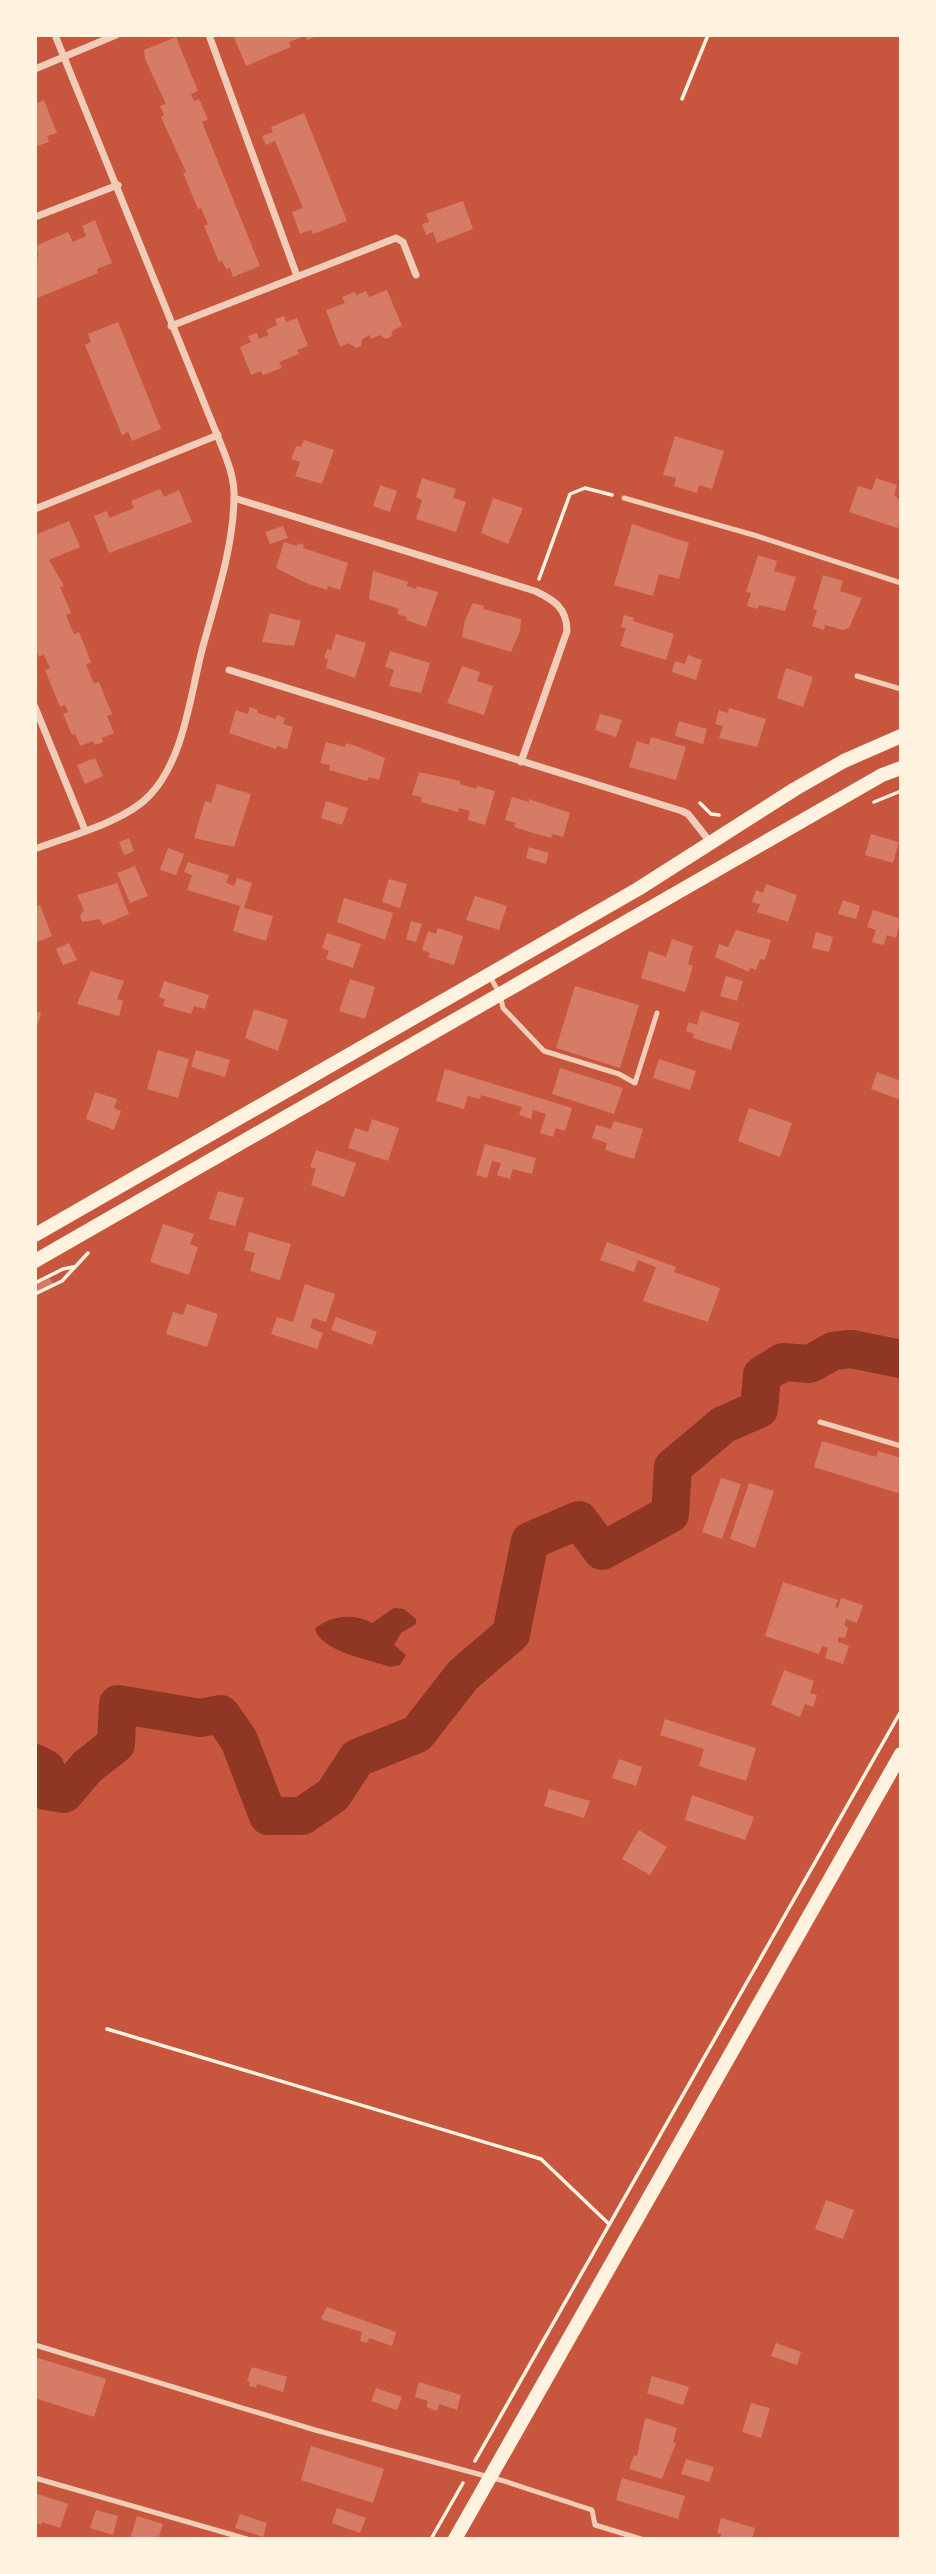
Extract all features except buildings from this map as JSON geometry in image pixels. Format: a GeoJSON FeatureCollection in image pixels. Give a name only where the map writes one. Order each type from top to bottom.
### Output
{"type":"FeatureCollection","features":[{"type":"Feature","properties":{"kind":"main road"},"geometry":{"type":"LineString","coordinates":[[35,1235],[489,975],[711,844],[805,783],[901,736]]}},
{"type":"Feature","properties":{"kind":"main road"},"geometry":{"type":"LineString","coordinates":[[35,1261],[882,775],[901,768]]}},
{"type":"Feature","properties":{"kind":"main road"},"geometry":{"type":"LineString","coordinates":[[455,2539],[901,1754]]}},
{"type":"Feature","properties":{"kind":"street"},"geometry":{"type":"LineString","coordinates":[[35,849],[136,807],[152,794],[169,767],[225,562],[234,498],[231,470],[218,435],[171,326],[118,185],[55,35]]}},
{"type":"Feature","properties":{"kind":"street"},"geometry":{"type":"LineString","coordinates":[[35,69],[117,35]]}},
{"type":"Feature","properties":{"kind":"street"},"geometry":{"type":"LineString","coordinates":[[209,35],[297,276]]}},
{"type":"Feature","properties":{"kind":"street"},"geometry":{"type":"LineString","coordinates":[[35,217],[118,185]]}},
{"type":"Feature","properties":{"kind":"street"},"geometry":{"type":"LineString","coordinates":[[171,326],[396,238],[403,242],[416,275]]}},
{"type":"Feature","properties":{"kind":"street"},"geometry":{"type":"LineString","coordinates":[[35,509],[218,435]]}},
{"type":"Feature","properties":{"kind":"street"},"geometry":{"type":"LineString","coordinates":[[234,498],[535,591],[557,603],[566,621],[566,631],[521,762]]}},
{"type":"Feature","properties":{"kind":"street"},"geometry":{"type":"LineString","coordinates":[[229,670],[682,811],[688,814],[711,844]]}},
{"type":"Feature","properties":{"kind":"street"},"geometry":{"type":"LineString","coordinates":[[35,707],[85,830]]}},
{"type":"Feature","properties":{"kind":"lane"},"geometry":{"type":"LineString","coordinates":[[624,498],[901,583]]}},
{"type":"Feature","properties":{"kind":"lane"},"geometry":{"type":"LineString","coordinates":[[857,676],[901,689]]}},
{"type":"Feature","properties":{"kind":"lane"},"geometry":{"type":"LineString","coordinates":[[489,975],[500,994],[503,1008],[549,1054],[619,1074],[635,1083],[657,1013]]}},
{"type":"Feature","properties":{"kind":"lane"},"geometry":{"type":"LineString","coordinates":[[820,1422],[901,1446]]}},
{"type":"Feature","properties":{"kind":"lane"},"geometry":{"type":"LineString","coordinates":[[35,2345],[592,2510],[594,2525],[641,2539]]}},
{"type":"Feature","properties":{"kind":"lane"},"geometry":{"type":"LineString","coordinates":[[35,2479],[247,2539]]}},
{"type":"Feature","properties":{"kind":"path"},"geometry":{"type":"LineString","coordinates":[[682,99],[708,35]]}},
{"type":"Feature","properties":{"kind":"path"},"geometry":{"type":"LineString","coordinates":[[535,591],[570,494],[585,488],[624,498]]}},
{"type":"Feature","properties":{"kind":"path"},"geometry":{"type":"LineString","coordinates":[[35,1283],[63,1269],[75,1267]]}},
{"type":"Feature","properties":{"kind":"path"},"geometry":{"type":"LineString","coordinates":[[431,2539],[901,1711]]}},
{"type":"Feature","properties":{"kind":"path"},"geometry":{"type":"LineString","coordinates":[[107,2029],[541,2159],[609,2225]]}},
{"type":"Feature","properties":{"kind":"shaded area"},"geometry":{"type":"Polygon","coordinates":[[[394,1608],[404,1609],[416,1619],[416,1624],[401,1633],[394,1645],[406,1655],[400,1665],[390,1667],[347,1654],[327,1644],[315,1629],[335,1618],[343,1617],[372,1623],[394,1608]]]}},
{"type":"Feature","properties":{"kind":"waterway"},"geometry":{"type":"LineString","coordinates":[[35,1763],[46,1769],[46,1791],[64,1794],[87,1767],[116,1744],[118,1704],[200,1718],[221,1714],[239,1740],[268,1816],[302,1816],[333,1795],[357,1758],[417,1734],[463,1675],[511,1634],[530,1541],[579,1520],[602,1551],[670,1514],[673,1467],[723,1425],[759,1409],[762,1375],[783,1362],[810,1364],[833,1351],[851,1349],[901,1359]]}}]}
